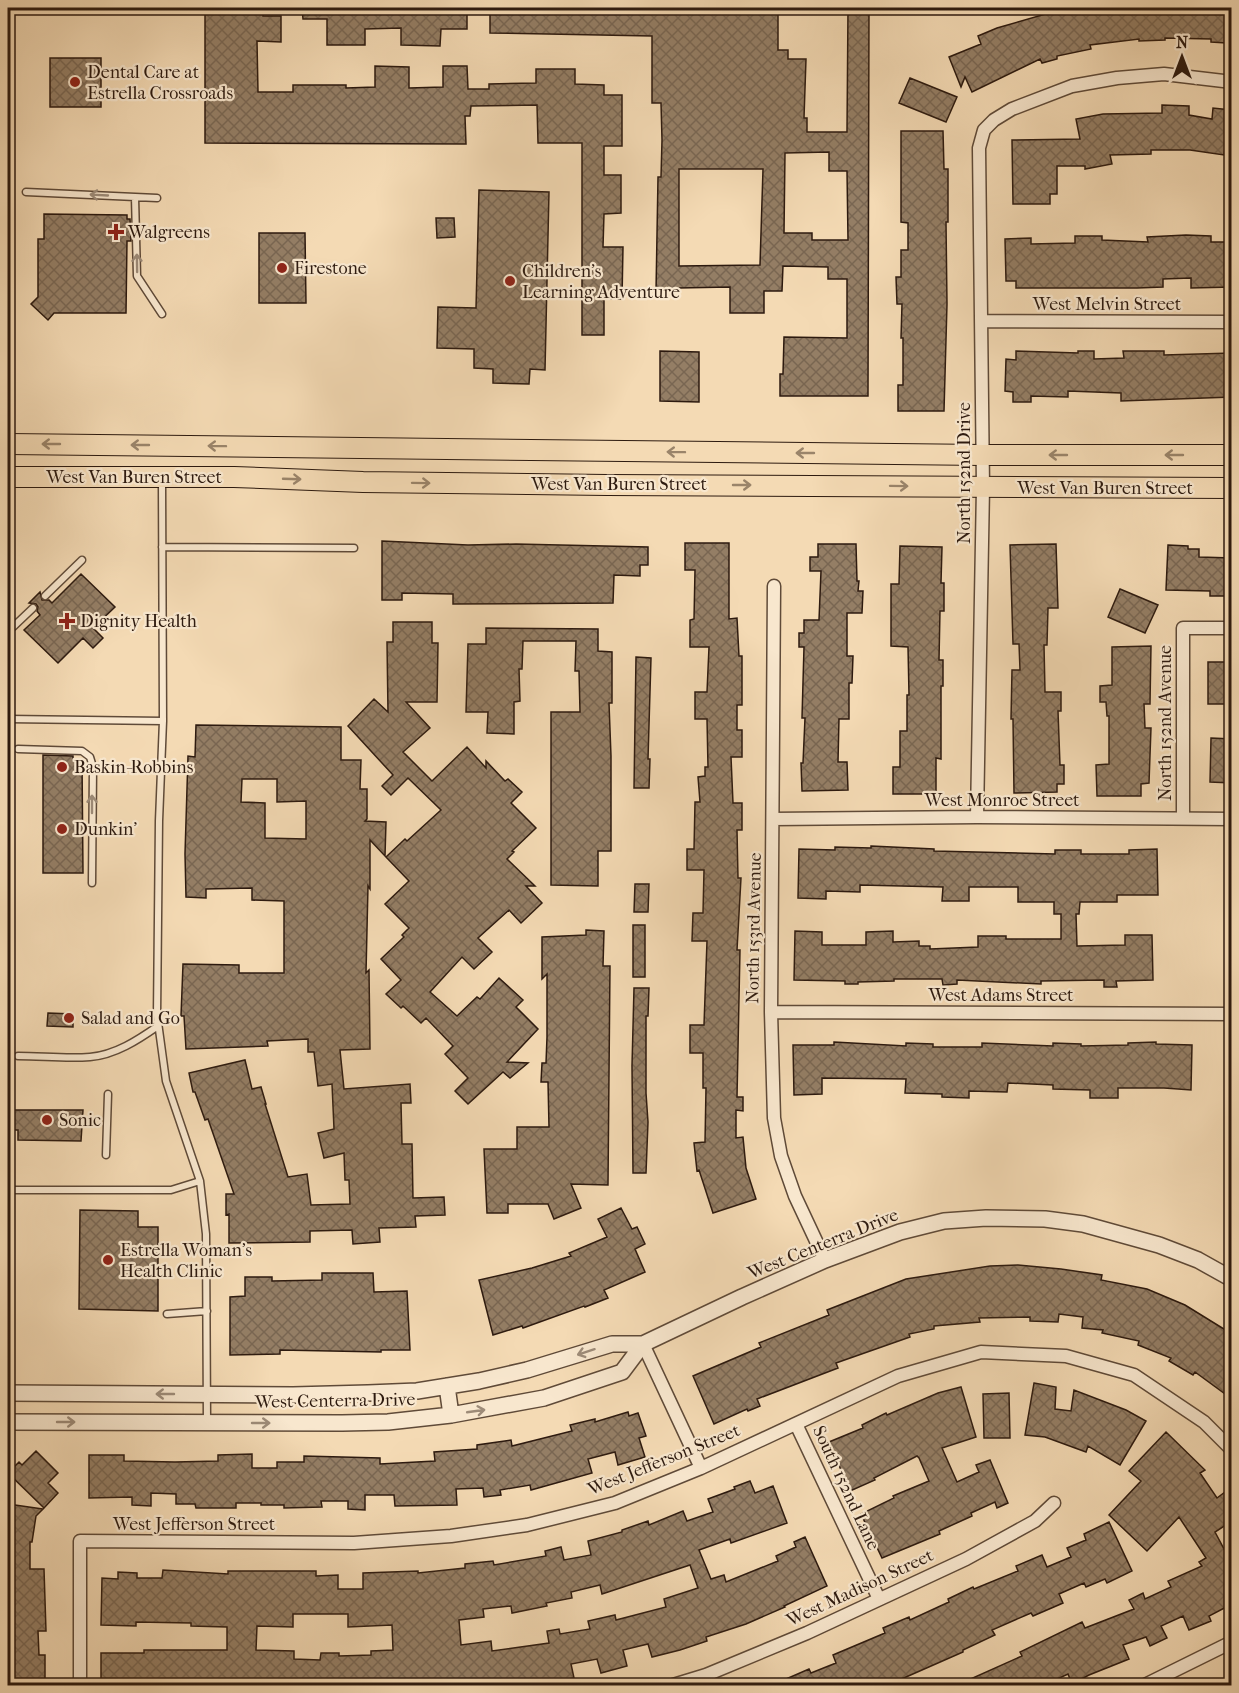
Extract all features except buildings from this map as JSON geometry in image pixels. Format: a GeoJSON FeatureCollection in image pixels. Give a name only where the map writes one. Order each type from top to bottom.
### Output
{"type":"FeatureCollection","features":[{"type":"Feature","properties":{"kind":"main road","name":"West Van Buren Street"},"geometry":{"type":"LineString","coordinates":[[8,444],[983,455],[1232,455]]}},
{"type":"Feature","properties":{"kind":"main road"},"geometry":{"type":"LineString","coordinates":[[363,448],[363,482]]}},
{"type":"Feature","properties":{"kind":"main road","name":"West Van Buren Street"},"geometry":{"type":"LineString","coordinates":[[8,477],[234,477],[363,482],[1232,488]]}},
{"type":"Feature","properties":{"kind":"street","name":"North 152nd Drive"},"geometry":{"type":"LineString","coordinates":[[977,817],[983,487],[980,148],[984,130],[994,120],[1012,109],[1072,86],[1117,78],[1164,74],[1232,82]]}},
{"type":"Feature","properties":{"kind":"street","name":"West Melvin Street"},"geometry":{"type":"LineString","coordinates":[[982,321],[1232,322]]}},
{"type":"Feature","properties":{"kind":"street","name":"North 153rd Avenue"},"geometry":{"type":"LineString","coordinates":[[774,586],[771,1012],[774,1118],[781,1156],[795,1196],[825,1260]]}},
{"type":"Feature","properties":{"kind":"street","name":"North 152nd Avenue"},"geometry":{"type":"LineString","coordinates":[[1183,818],[1183,628],[1232,628]]}},
{"type":"Feature","properties":{"kind":"street","name":"West Monroe Street"},"geometry":{"type":"LineString","coordinates":[[773,819],[977,817],[1232,819]]}},
{"type":"Feature","properties":{"kind":"street","name":"West Adams Street"},"geometry":{"type":"LineString","coordinates":[[771,1012],[1232,1014]]}},
{"type":"Feature","properties":{"kind":"street","name":"West Centerra Drive"},"geometry":{"type":"LineString","coordinates":[[8,1393],[368,1393],[417,1391],[479,1382],[612,1344],[644,1344],[825,1260],[900,1232],[944,1221],[986,1218],[1046,1219],[1083,1224],[1159,1245],[1198,1260],[1232,1279]]}},
{"type":"Feature","properties":{"kind":"street","name":"West Centerra Drive"},"geometry":{"type":"LineString","coordinates":[[8,1422],[388,1422],[451,1415],[544,1398],[622,1372],[644,1344]]}},
{"type":"Feature","properties":{"kind":"street"},"geometry":{"type":"LineString","coordinates":[[644,1344],[701,1468]]}},
{"type":"Feature","properties":{"kind":"street","name":"West Jefferson Street"},"geometry":{"type":"LineString","coordinates":[[80,1686],[81,1541],[354,1543],[451,1536],[527,1525],[615,1503],[701,1468],[898,1376],[981,1352],[1066,1356],[1134,1375],[1204,1422],[1232,1450]]}},
{"type":"Feature","properties":{"kind":"street"},"geometry":{"type":"LineString","coordinates":[[447,1386],[451,1415]]}},
{"type":"Feature","properties":{"kind":"street","name":"South 152nd Lane"},"geometry":{"type":"LineString","coordinates":[[796,1424],[879,1599]]}},
{"type":"Feature","properties":{"kind":"street","name":"West Madison Street"},"geometry":{"type":"LineString","coordinates":[[670,1686],[708,1680],[966,1558],[1035,1521],[1054,1503]]}},
{"type":"Feature","properties":{"kind":"street"},"geometry":{"type":"LineString","coordinates":[[1143,1686],[1232,1642]]}},
{"type":"Feature","properties":{"kind":"lane"},"geometry":{"type":"LineString","coordinates":[[26,192],[157,198]]}},
{"type":"Feature","properties":{"kind":"lane"},"geometry":{"type":"LineString","coordinates":[[135,197],[137,276],[162,314]]}},
{"type":"Feature","properties":{"kind":"lane"},"geometry":{"type":"LineString","coordinates":[[162,477],[163,721],[159,821],[157,1015],[166,1081],[200,1181],[206,1234],[207,1423]]}},
{"type":"Feature","properties":{"kind":"lane"},"geometry":{"type":"LineString","coordinates":[[162,547],[354,548]]}},
{"type":"Feature","properties":{"kind":"lane"},"geometry":{"type":"LineString","coordinates":[[45,596],[82,560]]}},
{"type":"Feature","properties":{"kind":"lane"},"geometry":{"type":"LineString","coordinates":[[13,627],[33,608]]}},
{"type":"Feature","properties":{"kind":"lane"},"geometry":{"type":"LineString","coordinates":[[8,719],[163,721]]}},
{"type":"Feature","properties":{"kind":"lane"},"geometry":{"type":"LineString","coordinates":[[18,748],[82,752],[90,757],[93,767],[92,883]]}},
{"type":"Feature","properties":{"kind":"lane"},"geometry":{"type":"LineString","coordinates":[[18,1056],[91,1057],[110,1053],[136,1041],[158,1026]]}},
{"type":"Feature","properties":{"kind":"lane"},"geometry":{"type":"LineString","coordinates":[[106,1155],[108,1094]]}},
{"type":"Feature","properties":{"kind":"lane"},"geometry":{"type":"LineString","coordinates":[[8,1190],[171,1190],[200,1181]]}},
{"type":"Feature","properties":{"kind":"lane"},"geometry":{"type":"LineString","coordinates":[[167,1314],[207,1311]]}},
{"type":"Feature","properties":{"kind":"place","name":"Dental Care at Estrella Crossroads"},"geometry":{"type":"Point","coordinates":[75,82]}},
{"type":"Feature","properties":{"kind":"place","name":"Walgreens"},"geometry":{"type":"Point","coordinates":[116,232]}},
{"type":"Feature","properties":{"kind":"place","name":"Firestone"},"geometry":{"type":"Point","coordinates":[282,268]}},
{"type":"Feature","properties":{"kind":"place","name":"Children's Learning Adventure"},"geometry":{"type":"Point","coordinates":[510,281]}},
{"type":"Feature","properties":{"kind":"place","name":"Dignity Health"},"geometry":{"type":"Point","coordinates":[67,621]}},
{"type":"Feature","properties":{"kind":"place","name":"Baskin-Robbins"},"geometry":{"type":"Point","coordinates":[62,767]}},
{"type":"Feature","properties":{"kind":"place","name":"Dunkin'"},"geometry":{"type":"Point","coordinates":[62,829]}},
{"type":"Feature","properties":{"kind":"place","name":"Salad and Go"},"geometry":{"type":"Point","coordinates":[69,1018]}},
{"type":"Feature","properties":{"kind":"place","name":"Sonic"},"geometry":{"type":"Point","coordinates":[47,1120]}},
{"type":"Feature","properties":{"kind":"place","name":"Estrella Woman's Health Clinic"},"geometry":{"type":"Point","coordinates":[108,1260]}}]}
